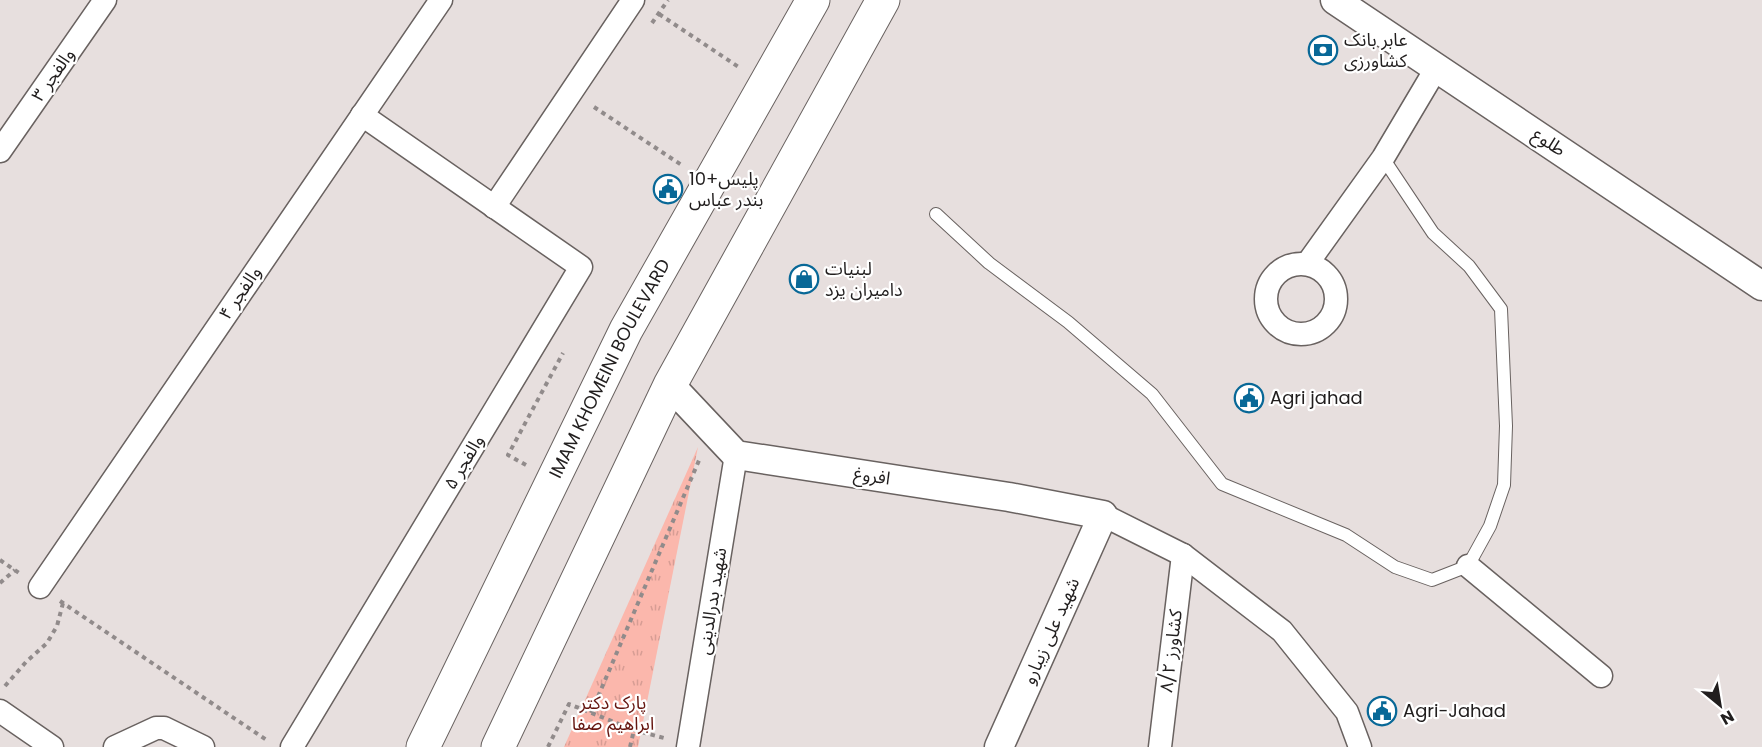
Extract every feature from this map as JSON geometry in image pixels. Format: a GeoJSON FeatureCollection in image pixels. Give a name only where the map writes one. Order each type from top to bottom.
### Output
{"type":"FeatureCollection","features":[{"type":"Feature","properties":{"kind":"main road","name":"IMAM KHOMEINI BOULEVARD"},"geometry":{"type":"LineString","coordinates":[[432,744],[626,330],[813,0]]}},
{"type":"Feature","properties":{"kind":"main road"},"geometry":{"type":"LineString","coordinates":[[498,747],[670,385],[884,0]]}},
{"type":"Feature","properties":{"kind":"street","name":"والفجر ۳"},"geometry":{"type":"LineString","coordinates":[[0,151],[105,0]]}},
{"type":"Feature","properties":{"kind":"street","name":"والفجر ۴"},"geometry":{"type":"LineString","coordinates":[[40,587],[441,0]]}},
{"type":"Feature","properties":{"kind":"street"},"geometry":{"type":"LineString","coordinates":[[494,207],[633,0]]}},
{"type":"Feature","properties":{"kind":"street","name":"طلوع"},"geometry":{"type":"LineString","coordinates":[[1335,0],[1762,286]]}},
{"type":"Feature","properties":{"kind":"street"},"geometry":{"type":"LineString","coordinates":[[1306,264],[1383,158],[1437,68]]}},
{"type":"Feature","properties":{"kind":"street","name":"والفجر ۵"},"geometry":{"type":"LineString","coordinates":[[292,747],[581,267],[362,116]]}},
{"type":"Feature","properties":{"kind":"street"},"geometry":{"type":"LineString","coordinates":[[670,385],[736,455]]}},
{"type":"Feature","properties":{"kind":"street","name":"افروغ"},"geometry":{"type":"LineString","coordinates":[[736,455],[1009,497],[1103,515]]}},
{"type":"Feature","properties":{"kind":"street","name":"شهید بدرالدینی"},"geometry":{"type":"LineString","coordinates":[[688,745],[736,455]]}},
{"type":"Feature","properties":{"kind":"street"},"geometry":{"type":"LineString","coordinates":[[1103,515],[1183,555],[1282,631],[1347,712],[1360,747]]}},
{"type":"Feature","properties":{"kind":"street","name":"شهید علی زیبارو"},"geometry":{"type":"LineString","coordinates":[[999,747],[1103,515]]}},
{"type":"Feature","properties":{"kind":"street","name":"کشاورز ۸/۲"},"geometry":{"type":"LineString","coordinates":[[1160,747],[1183,555]]}},
{"type":"Feature","properties":{"kind":"street"},"geometry":{"type":"LineString","coordinates":[[1468,566],[1601,676]]}},
{"type":"Feature","properties":{"kind":"street"},"geometry":{"type":"LineString","coordinates":[[0,711],[52,747]]}},
{"type":"Feature","properties":{"kind":"street"},"geometry":{"type":"LineString","coordinates":[[115,747],[156,728],[164,728],[203,747]]}},
{"type":"Feature","properties":{"kind":"lane"},"geometry":{"type":"LineString","coordinates":[[936,214],[989,263],[1068,322],[1152,394],[1222,484],[1346,534],[1395,567],[1432,580],[1468,566],[1490,526],[1504,485],[1506,426],[1501,309],[1469,266],[1433,233],[1383,158]]}},
{"type":"Feature","properties":{"kind":"path"},"geometry":{"type":"LineString","coordinates":[[659,14],[765,85]]}},
{"type":"Feature","properties":{"kind":"path"},"geometry":{"type":"LineString","coordinates":[[594,107],[709,183]]}},
{"type":"Feature","properties":{"kind":"path"},"geometry":{"type":"LineString","coordinates":[[591,713],[712,429]]}},
{"type":"Feature","properties":{"kind":"path"},"geometry":{"type":"LineString","coordinates":[[0,560],[277,747]]}},
{"type":"Feature","properties":{"kind":"path"},"geometry":{"type":"LineString","coordinates":[[0,583],[15,570]]}},
{"type":"Feature","properties":{"kind":"path"},"geometry":{"type":"LineString","coordinates":[[0,692],[26,662],[47,643],[57,626],[63,603]]}},
{"type":"Feature","properties":{"kind":"path"},"geometry":{"type":"LineString","coordinates":[[548,747],[569,704],[634,730],[688,745]]}},
{"type":"Feature","properties":{"kind":"path"},"geometry":{"type":"LineString","coordinates":[[630,747],[634,730]]}},
{"type":"Feature","properties":{"kind":"green space","name":"پارک دکتر ابراهیم صفا"},"geometry":{"type":"Polygon","coordinates":[[[698,447],[638,747],[564,747],[698,447]]]}},
{"type":"Feature","properties":{"kind":"place","name":"عابر بانک کشاورزی"},"geometry":{"type":"Point","coordinates":[1323,50]}},
{"type":"Feature","properties":{"kind":"place","name":"پليس+10 بندر عباس"},"geometry":{"type":"Point","coordinates":[668,189]}},
{"type":"Feature","properties":{"kind":"place","name":"لبنیات دامیران یزد"},"geometry":{"type":"Point","coordinates":[804,279]}},
{"type":"Feature","properties":{"kind":"place","name":"Agri jahad"},"geometry":{"type":"Point","coordinates":[1249,398]}},
{"type":"Feature","properties":{"kind":"place","name":"Agri-Jahad"},"geometry":{"type":"Point","coordinates":[1382,711]}}]}
